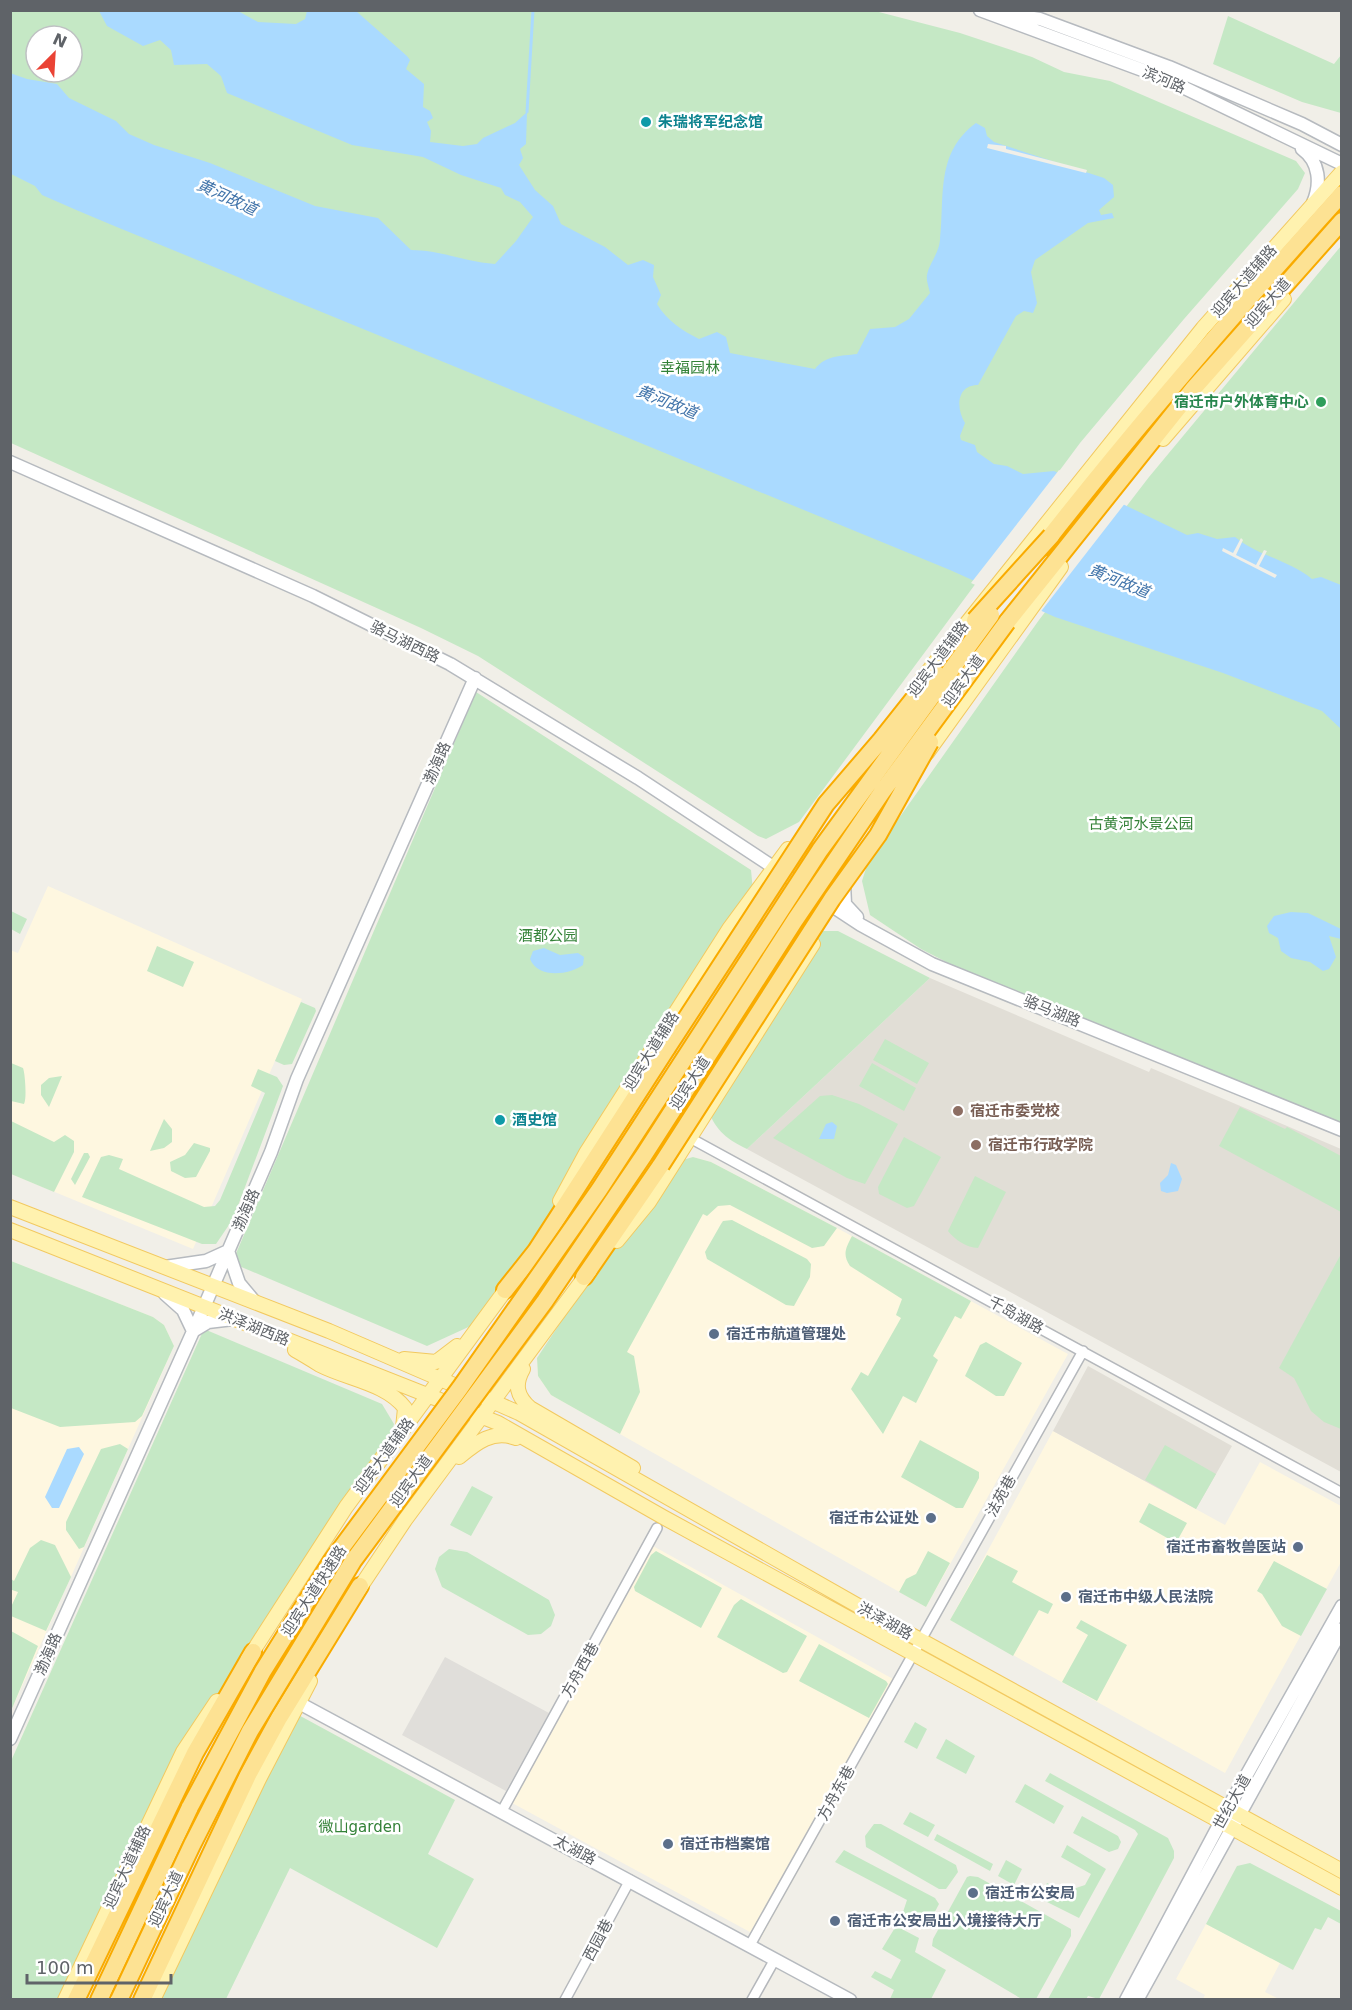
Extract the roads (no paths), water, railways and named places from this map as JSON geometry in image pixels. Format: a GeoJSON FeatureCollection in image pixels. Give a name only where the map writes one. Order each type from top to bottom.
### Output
{"type":"FeatureCollection","features":[{"type":"Feature","properties":{"kind":"highway"},"geometry":{"type":"LineString","coordinates":[[1250,294],[1291,239],[1341,182]]}},
{"type":"Feature","properties":{"kind":"highway","name":"迎宾大道"},"geometry":{"type":"LineString","coordinates":[[460,1388],[599,1190],[820,849],[1051,536],[1145,418],[1250,294],[1341,194]]}},
{"type":"Feature","properties":{"kind":"highway","name":"迎宾大道"},"geometry":{"type":"LineString","coordinates":[[119,2000],[192,1845],[250,1731],[353,1561],[544,1301],[644,1155],[815,890],[882,792],[1194,388],[1341,220]]}},
{"type":"Feature","properties":{"kind":"highway"},"geometry":{"type":"LineString","coordinates":[[506,1290],[536,1251],[826,804],[881,740],[988,603],[1051,536]]}},
{"type":"Feature","properties":{"kind":"highway"},"geometry":{"type":"LineString","coordinates":[[584,1276],[661,1165],[832,899],[878,835],[923,754],[1011,625]]}},
{"type":"Feature","properties":{"kind":"highway","name":"迎宾大道快速路"},"geometry":{"type":"LineString","coordinates":[[190,1807],[263,1671],[331,1562],[460,1388]]}},
{"type":"Feature","properties":{"kind":"highway"},"geometry":{"type":"LineString","coordinates":[[142,2000],[197,1881],[279,1718],[360,1586]]}},
{"type":"Feature","properties":{"kind":"highway"},"geometry":{"type":"LineString","coordinates":[[76,2000],[195,1753],[253,1652]]}},
{"type":"Feature","properties":{"kind":"highway","name":"迎宾大道"},"geometry":{"type":"LineString","coordinates":[[99,2000],[190,1807]]}},
{"type":"Feature","properties":{"kind":"main road","name":"迎宾大道辅路"},"geometry":{"type":"LineString","coordinates":[[65,2000],[183,1752],[253,1652],[306,1566],[506,1290],[545,1229],[586,1153],[729,929],[847,770],[892,718],[976,609],[1203,328],[1341,172]]}},
{"type":"Feature","properties":{"kind":"main road"},"geometry":{"type":"LineString","coordinates":[[153,2000],[249,1799],[360,1586],[419,1501],[584,1276],[649,1202],[814,942],[845,876],[1011,625],[1137,471],[1341,233]]}},
{"type":"Feature","properties":{"kind":"main road","name":"洪泽湖西路"},"geometry":{"type":"LineString","coordinates":[[10,1207],[329,1331],[426,1374]]}},
{"type":"Feature","properties":{"kind":"main road","name":"洪泽湖西路"},"geometry":{"type":"LineString","coordinates":[[10,1230],[498,1423]]}},
{"type":"Feature","properties":{"kind":"main road"},"geometry":{"type":"LineString","coordinates":[[329,1331],[403,1359],[435,1362],[453,1352],[476,1321],[506,1290]]}},
{"type":"Feature","properties":{"kind":"main road"},"geometry":{"type":"LineString","coordinates":[[569,1297],[559,1320],[517,1378],[517,1389],[522,1401],[670,1490],[758,1549]]}},
{"type":"Feature","properties":{"kind":"main road"},"geometry":{"type":"LineString","coordinates":[[263,1330],[321,1365],[385,1391],[400,1401],[405,1408],[406,1417],[402,1432]]}},
{"type":"Feature","properties":{"kind":"main road","name":"洪泽湖路"},"geometry":{"type":"LineString","coordinates":[[426,1374],[519,1413],[920,1640],[1341,1871]]}},
{"type":"Feature","properties":{"kind":"main road","name":"洪泽湖路"},"geometry":{"type":"LineString","coordinates":[[498,1423],[1070,1738],[1226,1828],[1341,1888]]}},
{"type":"Feature","properties":{"kind":"main road"},"geometry":{"type":"LineString","coordinates":[[419,1501],[459,1457],[490,1436],[501,1434],[513,1437],[588,1474]]}},
{"type":"Feature","properties":{"kind":"street","name":"滨河路"},"geometry":{"type":"LineString","coordinates":[[981,10],[1159,76],[1341,164]]}},
{"type":"Feature","properties":{"kind":"street","name":"滨河路"},"geometry":{"type":"LineString","coordinates":[[981,10],[1040,19],[1169,67],[1302,124],[1341,145]]}},
{"type":"Feature","properties":{"kind":"street"},"geometry":{"type":"LineString","coordinates":[[1159,76],[1223,112],[1305,151],[1311,158],[1318,177],[1318,192],[1312,205]]}},
{"type":"Feature","properties":{"kind":"street"},"geometry":{"type":"LineString","coordinates":[[1302,124],[1341,134]]}},
{"type":"Feature","properties":{"kind":"street","name":"骆马湖西路"},"geometry":{"type":"LineString","coordinates":[[10,462],[313,596],[475,678],[628,772],[774,869]]}},
{"type":"Feature","properties":{"kind":"street","name":"渤海路"},"geometry":{"type":"LineString","coordinates":[[10,1739],[213,1287],[272,1152],[302,1068],[475,678]]}},
{"type":"Feature","properties":{"kind":"street","name":"骆马湖路"},"geometry":{"type":"LineString","coordinates":[[774,869],[888,941],[976,983],[1044,1007],[1341,1130]]}},
{"type":"Feature","properties":{"kind":"street"},"geometry":{"type":"LineString","coordinates":[[845,876],[843,893],[845,904],[856,916],[893,941],[976,983]]}},
{"type":"Feature","properties":{"kind":"street","name":"千岛湖路"},"geometry":{"type":"LineString","coordinates":[[690,1138],[1341,1493]]}},
{"type":"Feature","properties":{"kind":"street"},"geometry":{"type":"LineString","coordinates":[[164,1268],[206,1261],[228,1251],[238,1283],[257,1304]]}},
{"type":"Feature","properties":{"kind":"street"},"geometry":{"type":"LineString","coordinates":[[156,1288],[183,1310],[193,1331],[208,1322],[234,1319]]}},
{"type":"Feature","properties":{"kind":"street","name":"法苑巷"},"geometry":{"type":"LineString","coordinates":[[920,1640],[1083,1351]]}},
{"type":"Feature","properties":{"kind":"street","name":"方舟西巷"},"geometry":{"type":"LineString","coordinates":[[502,1811],[657,1528]]}},
{"type":"Feature","properties":{"kind":"street","name":"世纪大道"},"geometry":{"type":"LineString","coordinates":[[1137,2000],[1341,1606]]}},
{"type":"Feature","properties":{"kind":"street","name":"世纪大道"},"geometry":{"type":"LineString","coordinates":[[1234,1811],[1249,1793],[1341,1629]]}},
{"type":"Feature","properties":{"kind":"street","name":"方舟东巷"},"geometry":{"type":"LineString","coordinates":[[750,1945],[920,1640]]}},
{"type":"Feature","properties":{"kind":"street","name":"太湖路"},"geometry":{"type":"LineString","coordinates":[[299,1703],[850,2000]]}},
{"type":"Feature","properties":{"kind":"street","name":"世纪大道"},"geometry":{"type":"LineString","coordinates":[[1126,2000],[1226,1828]]}},
{"type":"Feature","properties":{"kind":"street","name":"西园巷"},"geometry":{"type":"LineString","coordinates":[[565,2000],[630,1880]]}},
{"type":"Feature","properties":{"kind":"street"},"geometry":{"type":"LineString","coordinates":[[752,2000],[775,1959]]}},
{"type":"Feature","properties":{"kind":"water","name":"黄河故道"},"geometry":{"type":"Polygon","coordinates":[[[99,11],[238,11],[258,22],[296,24],[305,19],[307,11],[356,11],[407,56],[410,60],[406,69],[424,84],[423,107],[430,111],[433,118],[427,122],[431,131],[430,142],[463,146],[477,144],[483,138],[515,123],[527,112],[526,144],[520,149],[523,158],[519,165],[535,190],[553,206],[561,224],[605,247],[628,265],[643,260],[654,265],[653,277],[661,295],[657,304],[670,320],[693,336],[699,339],[717,332],[726,337],[730,353],[815,369],[829,359],[857,354],[870,329],[895,327],[909,319],[930,293],[927,275],[939,245],[944,177],[948,162],[963,135],[976,123],[985,128],[987,136],[994,142],[1104,178],[1113,185],[1114,197],[1099,210],[1101,215],[1112,213],[1114,218],[1088,223],[1035,260],[1031,272],[1037,303],[1033,313],[1024,311],[1016,316],[978,385],[965,389],[962,393],[959,405],[965,423],[960,436],[961,440],[975,445],[977,452],[994,464],[1007,466],[1023,474],[1054,471],[1187,535],[1198,533],[1217,539],[1235,537],[1254,549],[1294,567],[1312,579],[1321,577],[1341,585],[1341,729],[1322,711],[1223,673],[1055,617],[950,570],[42,195],[35,186],[11,174],[10,73],[24,78],[24,84],[57,84],[69,98],[116,121],[129,134],[154,145],[210,163],[315,206],[378,218],[411,250],[495,264],[516,241],[533,217],[520,202],[505,195],[501,188],[461,175],[423,157],[352,145],[227,93],[221,76],[207,64],[174,65],[171,50],[160,40],[143,46],[107,26],[99,11]]]}},
{"type":"Feature","properties":{"kind":"water"},"geometry":{"type":"Polygon","coordinates":[[[1291,912],[1308,913],[1341,929],[1341,939],[1329,936],[1336,957],[1329,969],[1323,971],[1310,962],[1291,958],[1281,951],[1278,938],[1269,933],[1267,926],[1274,916],[1291,912]]]}},
{"type":"Feature","properties":{"kind":"water"},"geometry":{"type":"Polygon","coordinates":[[[544,948],[560,955],[578,953],[584,957],[583,965],[562,973],[540,970],[530,959],[533,951],[544,948]]]}},
{"type":"Feature","properties":{"kind":"water"},"geometry":{"type":"Polygon","coordinates":[[[832,1122],[837,1126],[834,1139],[819,1139],[826,1124],[832,1122]]]}},
{"type":"Feature","properties":{"kind":"water"},"geometry":{"type":"Polygon","coordinates":[[[1171,1163],[1176,1165],[1182,1179],[1178,1191],[1167,1193],[1161,1191],[1160,1183],[1168,1175],[1171,1163]]]}},
{"type":"Feature","properties":{"kind":"water"},"geometry":{"type":"Polygon","coordinates":[[[79,1447],[84,1454],[59,1508],[52,1508],[45,1497],[67,1449],[79,1447]]]}},
{"type":"Feature","properties":{"kind":"waterway"},"geometry":{"type":"LineString","coordinates":[[527,112],[533,10]]}},
{"type":"Feature","properties":{"kind":"place","name":"朱瑞将军纪念馆"},"geometry":{"type":"Point","coordinates":[646,122]}},
{"type":"Feature","properties":{"kind":"place","name":"宿迁市户外体育中心"},"geometry":{"type":"Point","coordinates":[1321,402]}},
{"type":"Feature","properties":{"kind":"place","name":"宿迁市委党校"},"geometry":{"type":"Point","coordinates":[958,1111]}},
{"type":"Feature","properties":{"kind":"place","name":"酒史馆"},"geometry":{"type":"Point","coordinates":[500,1120]}},
{"type":"Feature","properties":{"kind":"place","name":"宿迁市行政学院"},"geometry":{"type":"Point","coordinates":[976,1145]}},
{"type":"Feature","properties":{"kind":"place","name":"宿迁市航道管理处"},"geometry":{"type":"Point","coordinates":[714,1334]}},
{"type":"Feature","properties":{"kind":"place","name":"宿迁市公证处"},"geometry":{"type":"Point","coordinates":[931,1518]}},
{"type":"Feature","properties":{"kind":"place","name":"宿迁市畜牧兽医站"},"geometry":{"type":"Point","coordinates":[1298,1547]}},
{"type":"Feature","properties":{"kind":"place","name":"宿迁市中级人民法院"},"geometry":{"type":"Point","coordinates":[1066,1597]}},
{"type":"Feature","properties":{"kind":"place","name":"宿迁市档案馆"},"geometry":{"type":"Point","coordinates":[668,1844]}},
{"type":"Feature","properties":{"kind":"place","name":"宿迁市公安局"},"geometry":{"type":"Point","coordinates":[973,1893]}},
{"type":"Feature","properties":{"kind":"place","name":"宿迁市公安局出入境接待大厅"},"geometry":{"type":"Point","coordinates":[835,1921]}},
{"type":"Feature","properties":{"kind":"park label","name":"幸福园林"},"geometry":{"type":"Point","coordinates":[690,368]}},
{"type":"Feature","properties":{"kind":"park label","name":"古黄河水景公园"},"geometry":{"type":"Point","coordinates":[1141,824]}},
{"type":"Feature","properties":{"kind":"park label","name":"酒都公园"},"geometry":{"type":"Point","coordinates":[548,936]}},
{"type":"Feature","properties":{"kind":"park label","name":"微山garden"},"geometry":{"type":"Point","coordinates":[360,1827]}}]}
